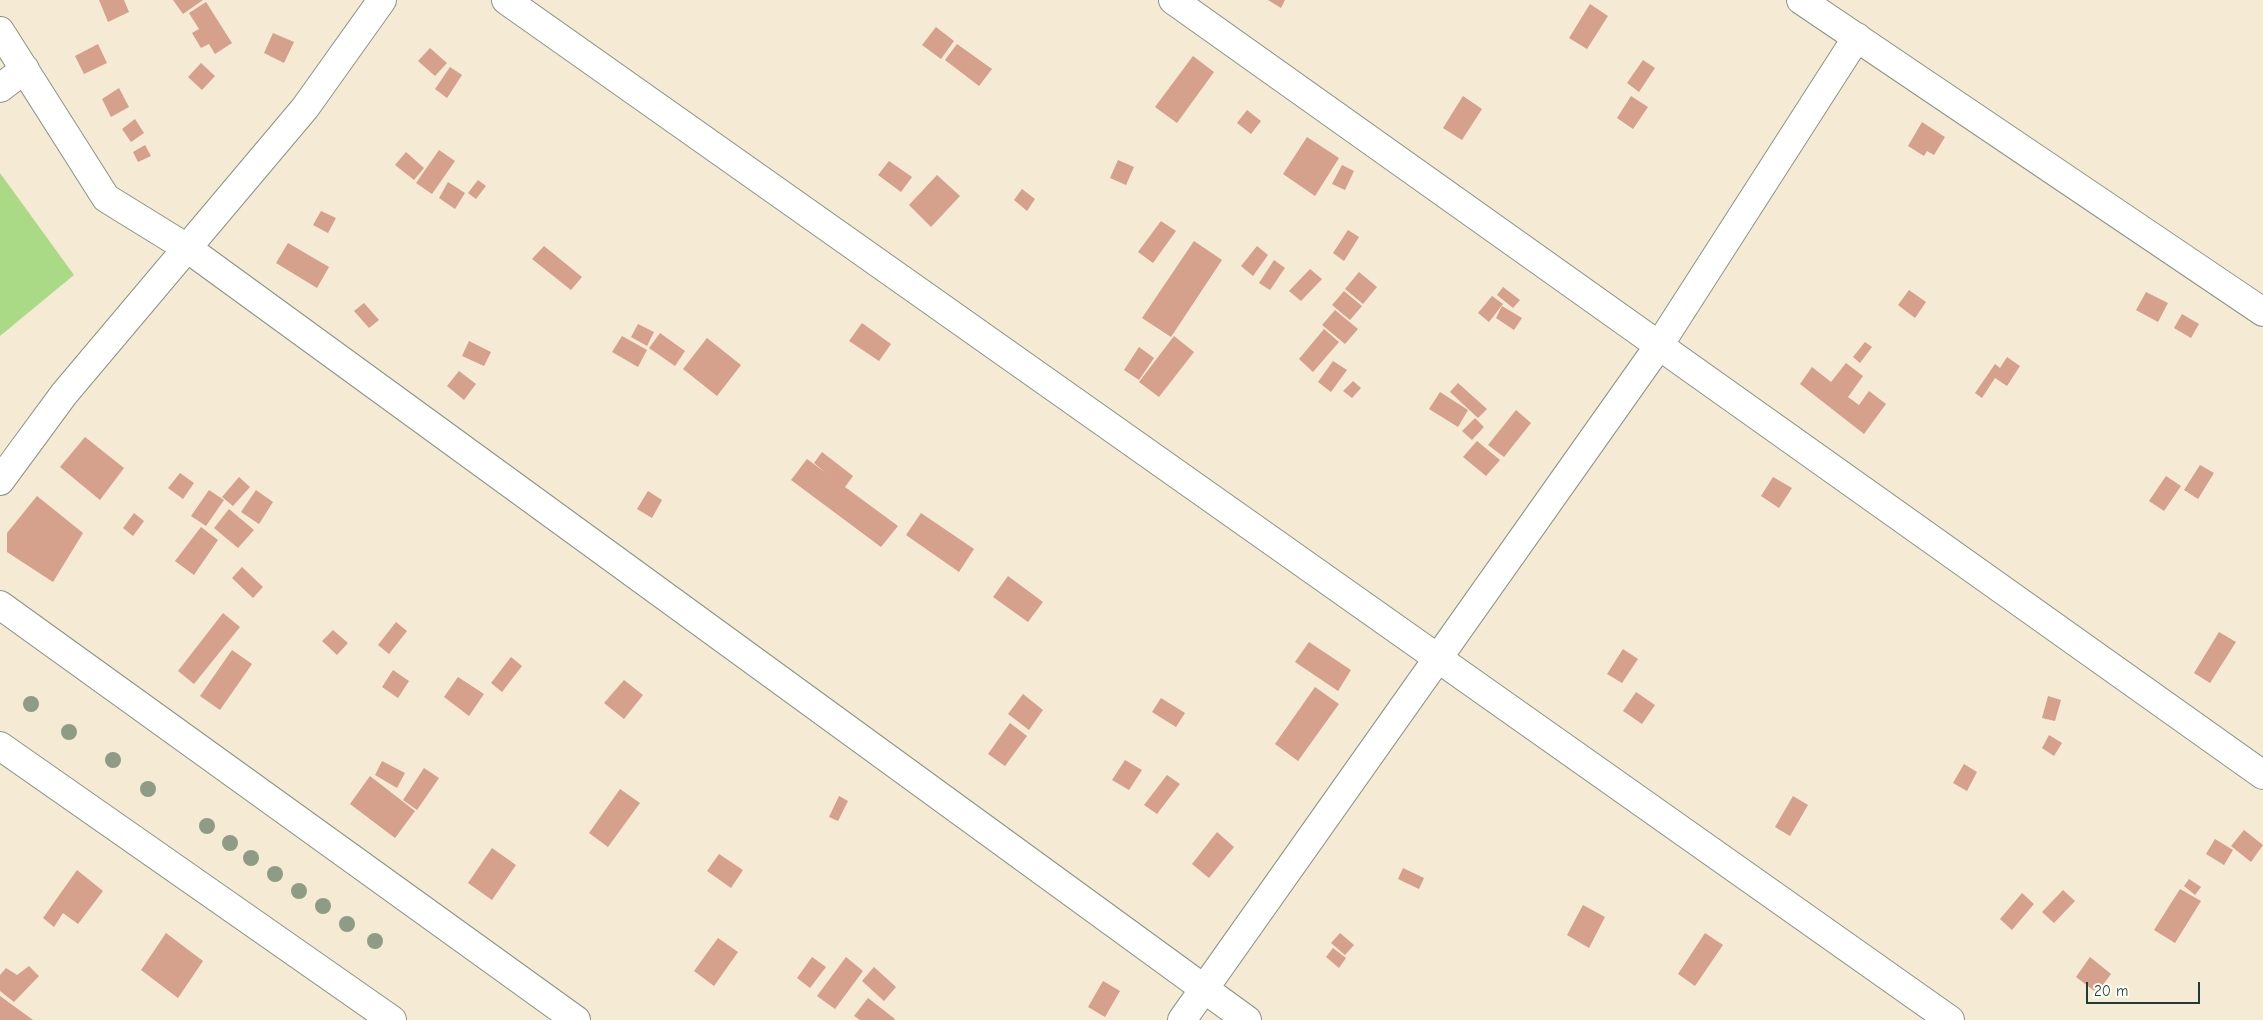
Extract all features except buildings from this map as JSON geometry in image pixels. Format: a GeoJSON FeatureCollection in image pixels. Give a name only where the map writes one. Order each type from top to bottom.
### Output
{"type":"FeatureCollection","features":[{"type":"Feature","properties":{"kind":"street"},"geometry":{"type":"LineString","coordinates":[[0,481],[64,394],[305,108],[382,0]]}},
{"type":"Feature","properties":{"kind":"street"},"geometry":{"type":"LineString","coordinates":[[506,0],[1950,1020]]}},
{"type":"Feature","properties":{"kind":"street"},"geometry":{"type":"LineString","coordinates":[[1172,0],[2263,775]]}},
{"type":"Feature","properties":{"kind":"street"},"geometry":{"type":"LineString","coordinates":[[1802,0],[2263,312]]}},
{"type":"Feature","properties":{"kind":"street"},"geometry":{"type":"LineString","coordinates":[[0,31],[106,198],[187,248],[1247,1020]]}},
{"type":"Feature","properties":{"kind":"street"},"geometry":{"type":"LineString","coordinates":[[1182,1020],[1658,347],[1856,37]]}},
{"type":"Feature","properties":{"kind":"street"},"geometry":{"type":"LineString","coordinates":[[0,88],[25,69]]}},
{"type":"Feature","properties":{"kind":"street"},"geometry":{"type":"LineString","coordinates":[[0,605],[576,1020]]}},
{"type":"Feature","properties":{"kind":"street"},"geometry":{"type":"LineString","coordinates":[[0,746],[392,1020]]}},
{"type":"Feature","properties":{"kind":"green space"},"geometry":{"type":"Polygon","coordinates":[[[0,173],[74,275],[0,336],[0,173]]]}}]}
